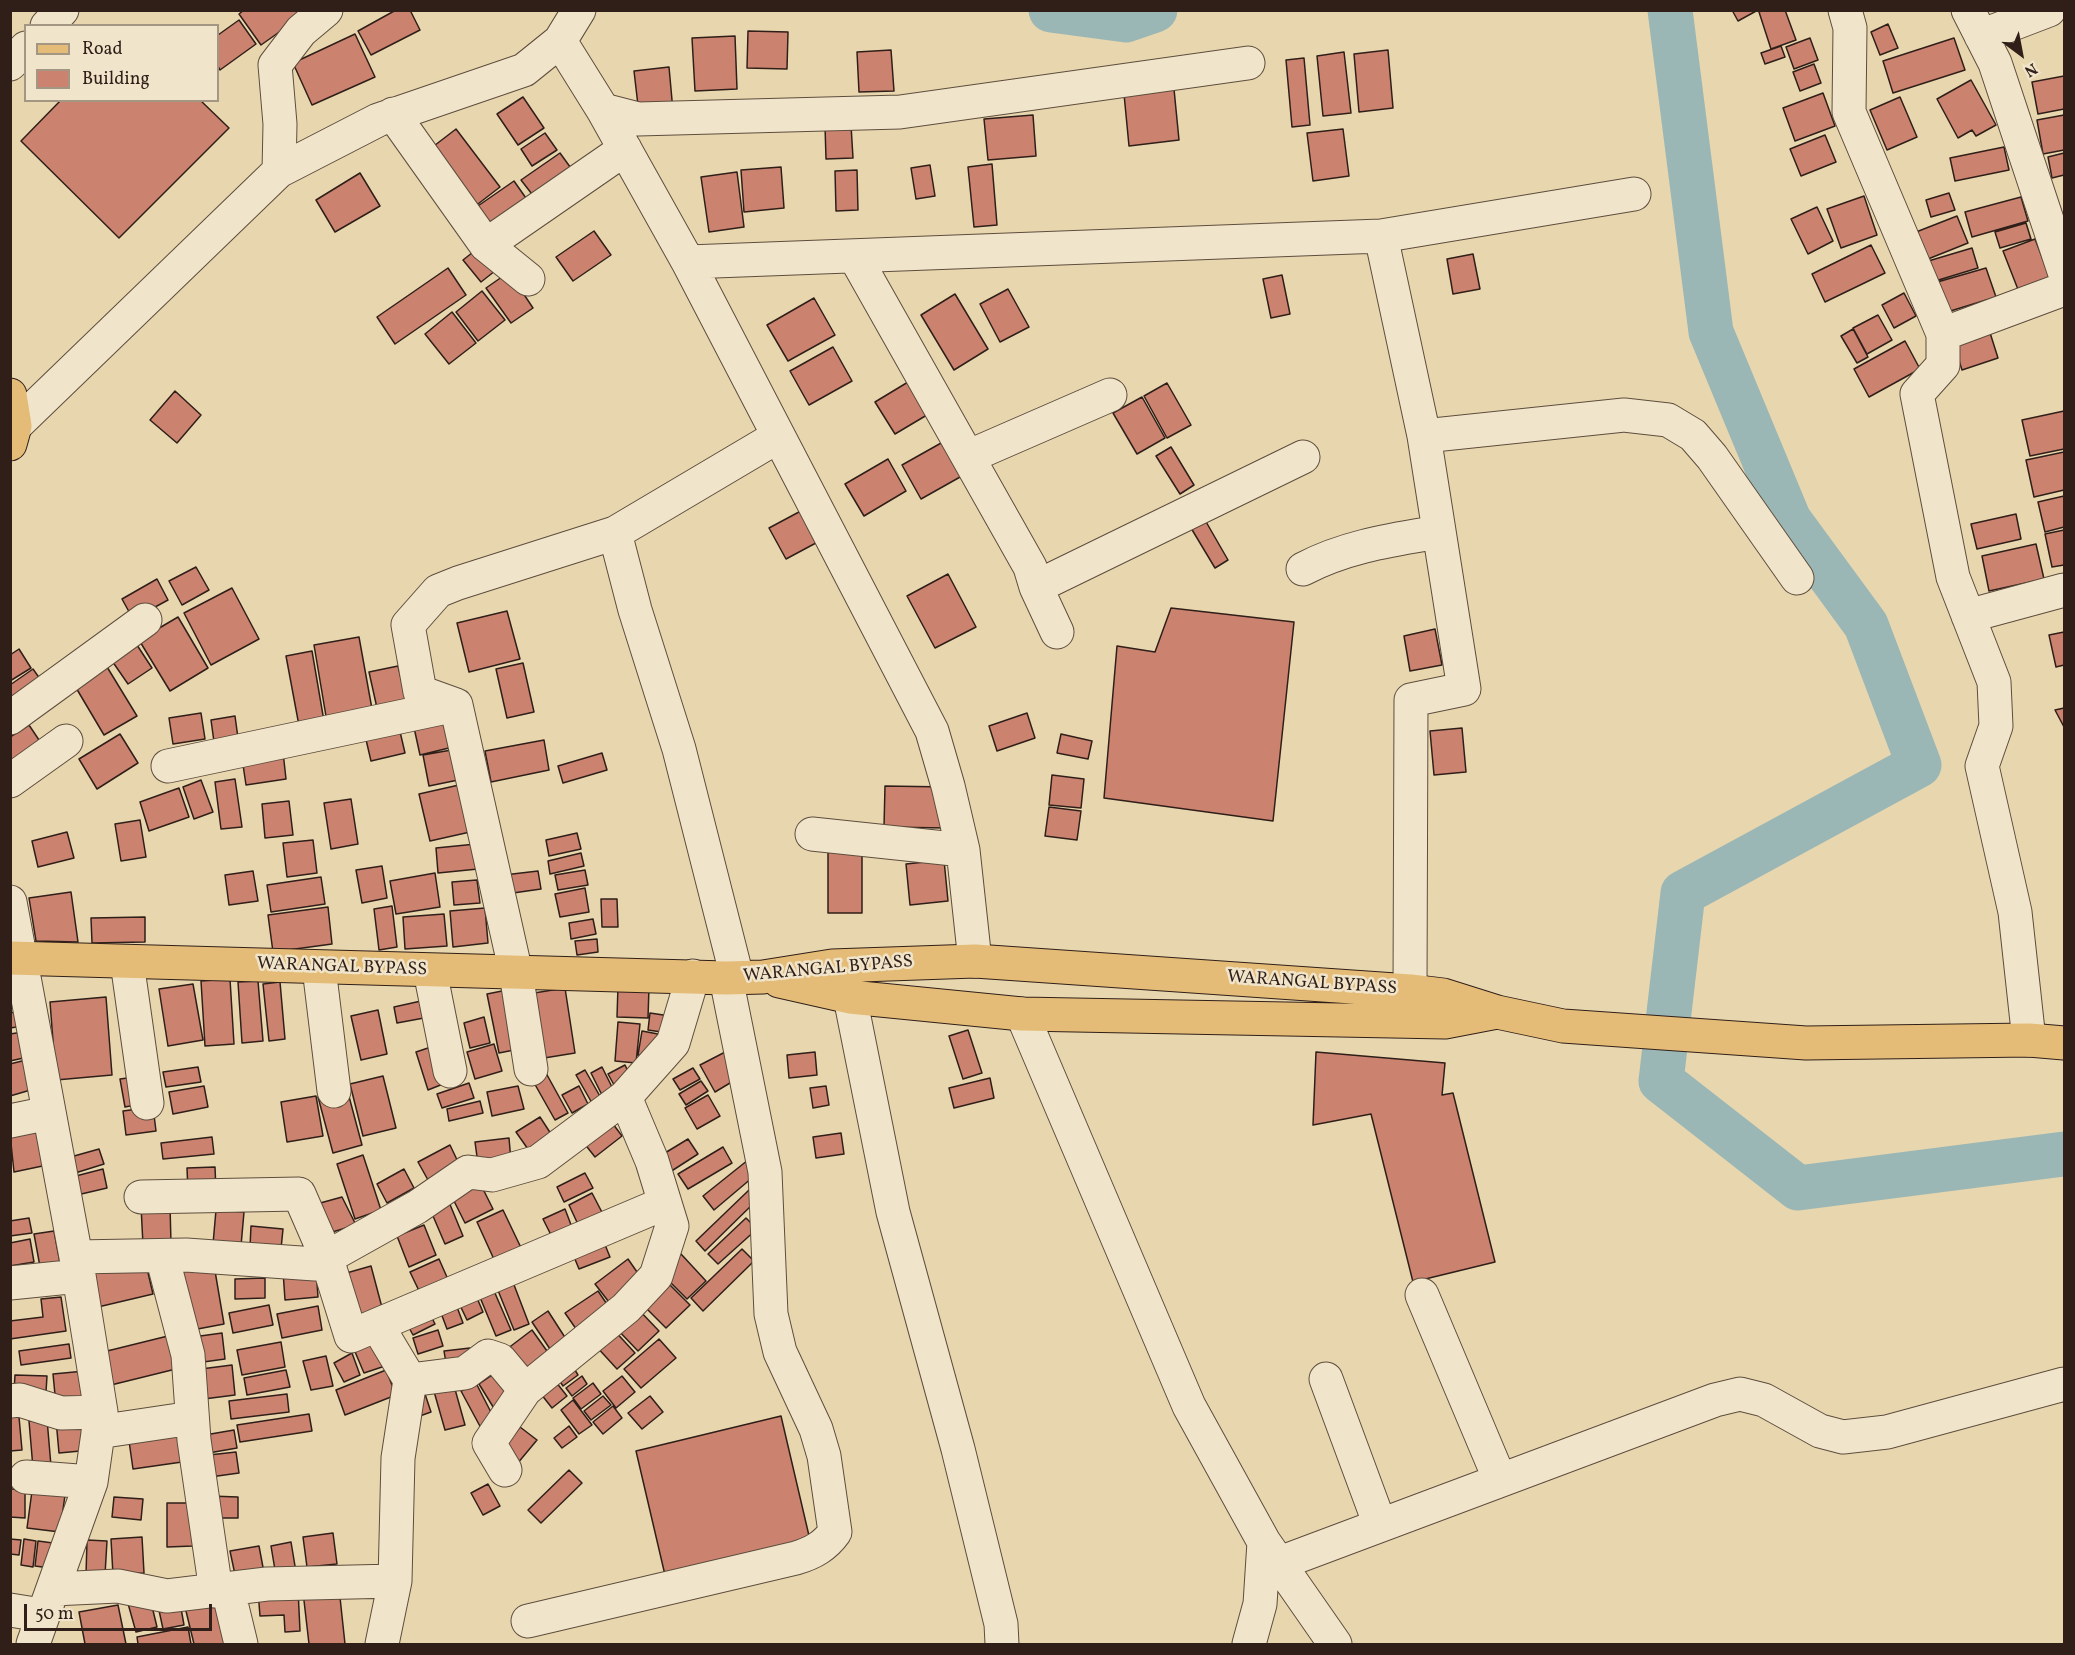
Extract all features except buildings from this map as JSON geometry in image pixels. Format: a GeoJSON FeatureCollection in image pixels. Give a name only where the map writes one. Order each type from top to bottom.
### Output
{"type":"FeatureCollection","features":[{"type":"Feature","properties":{"kind":"main road","name":"WARANGAL BYPASS"},"geometry":{"type":"LineString","coordinates":[[15,958],[430,971],[742,977],[832,966],[975,961],[1443,994],[1497,1012],[1563,1026],[1806,1042],[2029,1040]]}},
{"type":"Feature","properties":{"kind":"main road"},"geometry":{"type":"LineString","coordinates":[[742,977],[850,997],[1022,1014],[1445,1022],[1497,1012]]}},
{"type":"Feature","properties":{"kind":"main road"},"geometry":{"type":"LineString","coordinates":[[2029,1040],[2064,1043]]}},
{"type":"Feature","properties":{"kind":"street"},"geometry":{"type":"LineString","coordinates":[[49,24],[62,10]]}},
{"type":"Feature","properties":{"kind":"street"},"geometry":{"type":"LineString","coordinates":[[279,171],[280,124],[275,65],[301,31],[326,10]]}},
{"type":"Feature","properties":{"kind":"street"},"geometry":{"type":"LineString","coordinates":[[12,423],[279,171],[393,114],[524,70],[560,41],[579,10]]}},
{"type":"Feature","properties":{"kind":"street"},"geometry":{"type":"LineString","coordinates":[[1845,10],[1850,28],[1849,112],[1943,334],[1943,365],[1917,394],[1953,577],[1994,682],[1996,726],[1982,766],[2015,912],[2029,1040]]}},
{"type":"Feature","properties":{"kind":"street"},"geometry":{"type":"LineString","coordinates":[[2049,10],[1975,23],[1995,63],[2052,194],[2064,271]]}},
{"type":"Feature","properties":{"kind":"street"},"geometry":{"type":"LineString","coordinates":[[560,41],[603,110],[688,262],[777,437],[932,731],[963,850],[975,961]]}},
{"type":"Feature","properties":{"kind":"street"},"geometry":{"type":"LineString","coordinates":[[10,64],[24,50]]}},
{"type":"Feature","properties":{"kind":"street"},"geometry":{"type":"LineString","coordinates":[[603,110],[638,119],[900,112],[1248,63]]}},
{"type":"Feature","properties":{"kind":"street"},"geometry":{"type":"LineString","coordinates":[[393,114],[486,244],[528,279]]}},
{"type":"Feature","properties":{"kind":"street"},"geometry":{"type":"LineString","coordinates":[[486,244],[625,149]]}},
{"type":"Feature","properties":{"kind":"street"},"geometry":{"type":"LineString","coordinates":[[688,262],[1381,236],[1634,194]]}},
{"type":"Feature","properties":{"kind":"street"},"geometry":{"type":"LineString","coordinates":[[1381,236],[1424,436],[1464,689],[1411,700],[1410,991]]}},
{"type":"Feature","properties":{"kind":"street"},"geometry":{"type":"LineString","coordinates":[[855,257],[970,456],[1030,567],[1036,587],[1057,632]]}},
{"type":"Feature","properties":{"kind":"street"},"geometry":{"type":"LineString","coordinates":[[1943,334],[2064,289]]}},
{"type":"Feature","properties":{"kind":"street"},"geometry":{"type":"LineString","coordinates":[[970,456],[1110,395]]}},
{"type":"Feature","properties":{"kind":"street"},"geometry":{"type":"LineString","coordinates":[[1424,436],[1624,415],[1668,420],[1693,435],[1712,457],[1797,578]]}},
{"type":"Feature","properties":{"kind":"street"},"geometry":{"type":"LineString","coordinates":[[456,705],[420,692],[408,625],[438,591],[615,533],[777,437]]}},
{"type":"Feature","properties":{"kind":"street"},"geometry":{"type":"LineString","coordinates":[[1036,587],[1303,457]]}},
{"type":"Feature","properties":{"kind":"street"},"geometry":{"type":"LineString","coordinates":[[1304,569],[1331,554],[1358,546],[1440,531]]}},
{"type":"Feature","properties":{"kind":"street"},"geometry":{"type":"LineString","coordinates":[[528,1621],[796,1558],[812,1553],[828,1542],[835,1532],[824,1456],[816,1429],[780,1352],[771,1314],[765,1172],[742,977],[678,749],[634,610],[615,533]]}},
{"type":"Feature","properties":{"kind":"street"},"geometry":{"type":"LineString","coordinates":[[1968,616],[2064,590]]}},
{"type":"Feature","properties":{"kind":"street"},"geometry":{"type":"LineString","coordinates":[[10,718],[146,620]]}},
{"type":"Feature","properties":{"kind":"street"},"geometry":{"type":"LineString","coordinates":[[168,766],[456,705]]}},
{"type":"Feature","properties":{"kind":"street"},"geometry":{"type":"LineString","coordinates":[[456,705],[516,973],[531,1069]]}},
{"type":"Feature","properties":{"kind":"street"},"geometry":{"type":"LineString","coordinates":[[10,781],[66,741]]}},
{"type":"Feature","properties":{"kind":"street"},"geometry":{"type":"LineString","coordinates":[[812,834],[963,850]]}},
{"type":"Feature","properties":{"kind":"street"},"geometry":{"type":"LineString","coordinates":[[10,902],[15,958],[50,1113],[77,1267],[99,1422],[91,1482],[34,1615]]}},
{"type":"Feature","properties":{"kind":"street"},"geometry":{"type":"LineString","coordinates":[[127,962],[147,1103]]}},
{"type":"Feature","properties":{"kind":"street"},"geometry":{"type":"LineString","coordinates":[[319,968],[334,1091]]}},
{"type":"Feature","properties":{"kind":"street"},"geometry":{"type":"LineString","coordinates":[[430,971],[450,1071]]}},
{"type":"Feature","properties":{"kind":"street"},"geometry":{"type":"LineString","coordinates":[[10,1283],[77,1267],[162,1256],[315,1264],[417,1207],[468,1172],[492,1175],[538,1162],[625,1097],[673,1042],[693,976]]}},
{"type":"Feature","properties":{"kind":"street"},"geometry":{"type":"LineString","coordinates":[[850,997],[893,1212],[958,1449],[1001,1624],[1002,1644]]}},
{"type":"Feature","properties":{"kind":"street"},"geometry":{"type":"LineString","coordinates":[[1022,1014],[1189,1406],[1272,1552],[1335,1644]]}},
{"type":"Feature","properties":{"kind":"street"},"geometry":{"type":"LineString","coordinates":[[505,1470],[489,1443],[525,1390],[626,1308],[656,1276],[672,1226],[652,1161],[625,1097]]}},
{"type":"Feature","properties":{"kind":"street"},"geometry":{"type":"LineString","coordinates":[[10,1121],[50,1113]]}},
{"type":"Feature","properties":{"kind":"street"},"geometry":{"type":"LineString","coordinates":[[141,1197],[299,1194],[326,1256],[351,1336],[665,1203]]}},
{"type":"Feature","properties":{"kind":"street"},"geometry":{"type":"LineString","coordinates":[[162,1256],[188,1355],[192,1418],[222,1591],[241,1644]]}},
{"type":"Feature","properties":{"kind":"street"},"geometry":{"type":"LineString","coordinates":[[1422,1295],[1500,1480]]}},
{"type":"Feature","properties":{"kind":"street"},"geometry":{"type":"LineString","coordinates":[[377,1325],[410,1380],[398,1458],[395,1581],[382,1644]]}},
{"type":"Feature","properties":{"kind":"street"},"geometry":{"type":"LineString","coordinates":[[410,1380],[465,1374],[488,1356],[500,1360],[525,1390]]}},
{"type":"Feature","properties":{"kind":"street"},"geometry":{"type":"LineString","coordinates":[[1326,1379],[1380,1525]]}},
{"type":"Feature","properties":{"kind":"street"},"geometry":{"type":"LineString","coordinates":[[1272,1552],[1380,1525],[1715,1400],[1740,1394],[1764,1400],[1820,1431],[1843,1437],[1887,1432],[2064,1384]]}},
{"type":"Feature","properties":{"kind":"street"},"geometry":{"type":"LineString","coordinates":[[10,1401],[20,1400],[99,1422],[192,1418]]}},
{"type":"Feature","properties":{"kind":"street"},"geometry":{"type":"LineString","coordinates":[[26,1477],[91,1482]]}},
{"type":"Feature","properties":{"kind":"street"},"geometry":{"type":"LineString","coordinates":[[1249,1644],[1272,1552]]}},
{"type":"Feature","properties":{"kind":"street"},"geometry":{"type":"LineString","coordinates":[[34,1615],[118,1587],[167,1596],[267,1584],[395,1581]]}},
{"type":"Feature","properties":{"kind":"waterway"},"geometry":{"type":"LineString","coordinates":[[1051,10],[1126,20],[1155,10]]}},
{"type":"Feature","properties":{"kind":"waterway"},"geometry":{"type":"LineString","coordinates":[[1670,10],[1711,332],[1789,520],[1866,625],[1919,765],[1683,893],[1661,1081],[1798,1188],[2064,1154]]}}]}
